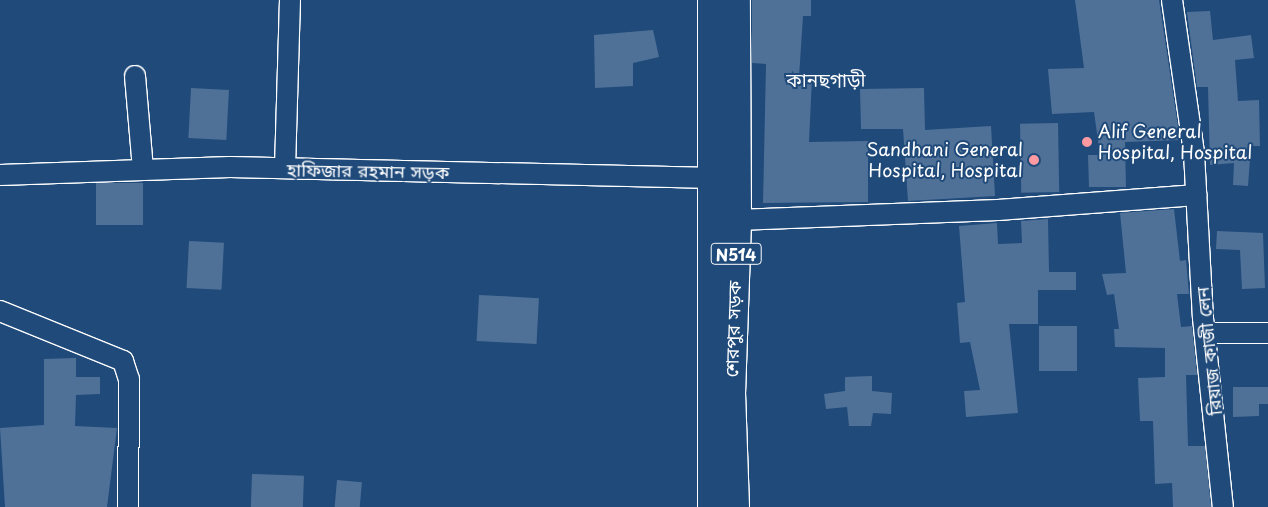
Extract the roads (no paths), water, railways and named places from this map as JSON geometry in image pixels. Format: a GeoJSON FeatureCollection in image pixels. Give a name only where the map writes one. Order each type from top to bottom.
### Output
{"type":"FeatureCollection","features":[{"type":"Feature","properties":{"kind":"highway","name":"শেরপুর সড়ক"},"geometry":{"type":"LineString","coordinates":[[712,0],[710,179],[712,507]]}},
{"type":"Feature","properties":{"kind":"highway","name":"শেরপুর সড়ক"},"geometry":{"type":"LineString","coordinates":[[735,507],[731,394],[737,220],[736,0]]}},
{"type":"Feature","properties":{"kind":"street"},"geometry":{"type":"LineString","coordinates":[[285,168],[290,0]]}},
{"type":"Feature","properties":{"kind":"street","name":"রিয়াজ কাজী লেন"},"geometry":{"type":"LineString","coordinates":[[1172,0],[1194,153],[1205,333],[1223,507]]}},
{"type":"Feature","properties":{"kind":"street"},"geometry":{"type":"LineString","coordinates":[[135,76],[143,170]]}},
{"type":"Feature","properties":{"kind":"street","name":"হাফিজার রহমান সড়ক"},"geometry":{"type":"LineString","coordinates":[[0,175],[285,168],[710,179],[737,178]]}},
{"type":"Feature","properties":{"kind":"street"},"geometry":{"type":"LineString","coordinates":[[737,220],[998,210],[1196,195]]}},
{"type":"Feature","properties":{"kind":"street"},"geometry":{"type":"LineString","coordinates":[[0,312],[123,361],[129,379],[128,507]]}},
{"type":"Feature","properties":{"kind":"street"},"geometry":{"type":"LineString","coordinates":[[1205,333],[1268,333]]}},
{"type":"Feature","properties":{"kind":"place","name":"Alif General Hospital, Hospital"},"geometry":{"type":"Point","coordinates":[1087,142]}},
{"type":"Feature","properties":{"kind":"place","name":"Sandhani General Hospital, Hospital"},"geometry":{"type":"Point","coordinates":[1034,160]}},
{"type":"Feature","properties":{"kind":"district","name":"কানছগাড়ী"},"geometry":{"type":"Point","coordinates":[826,80]}}]}
